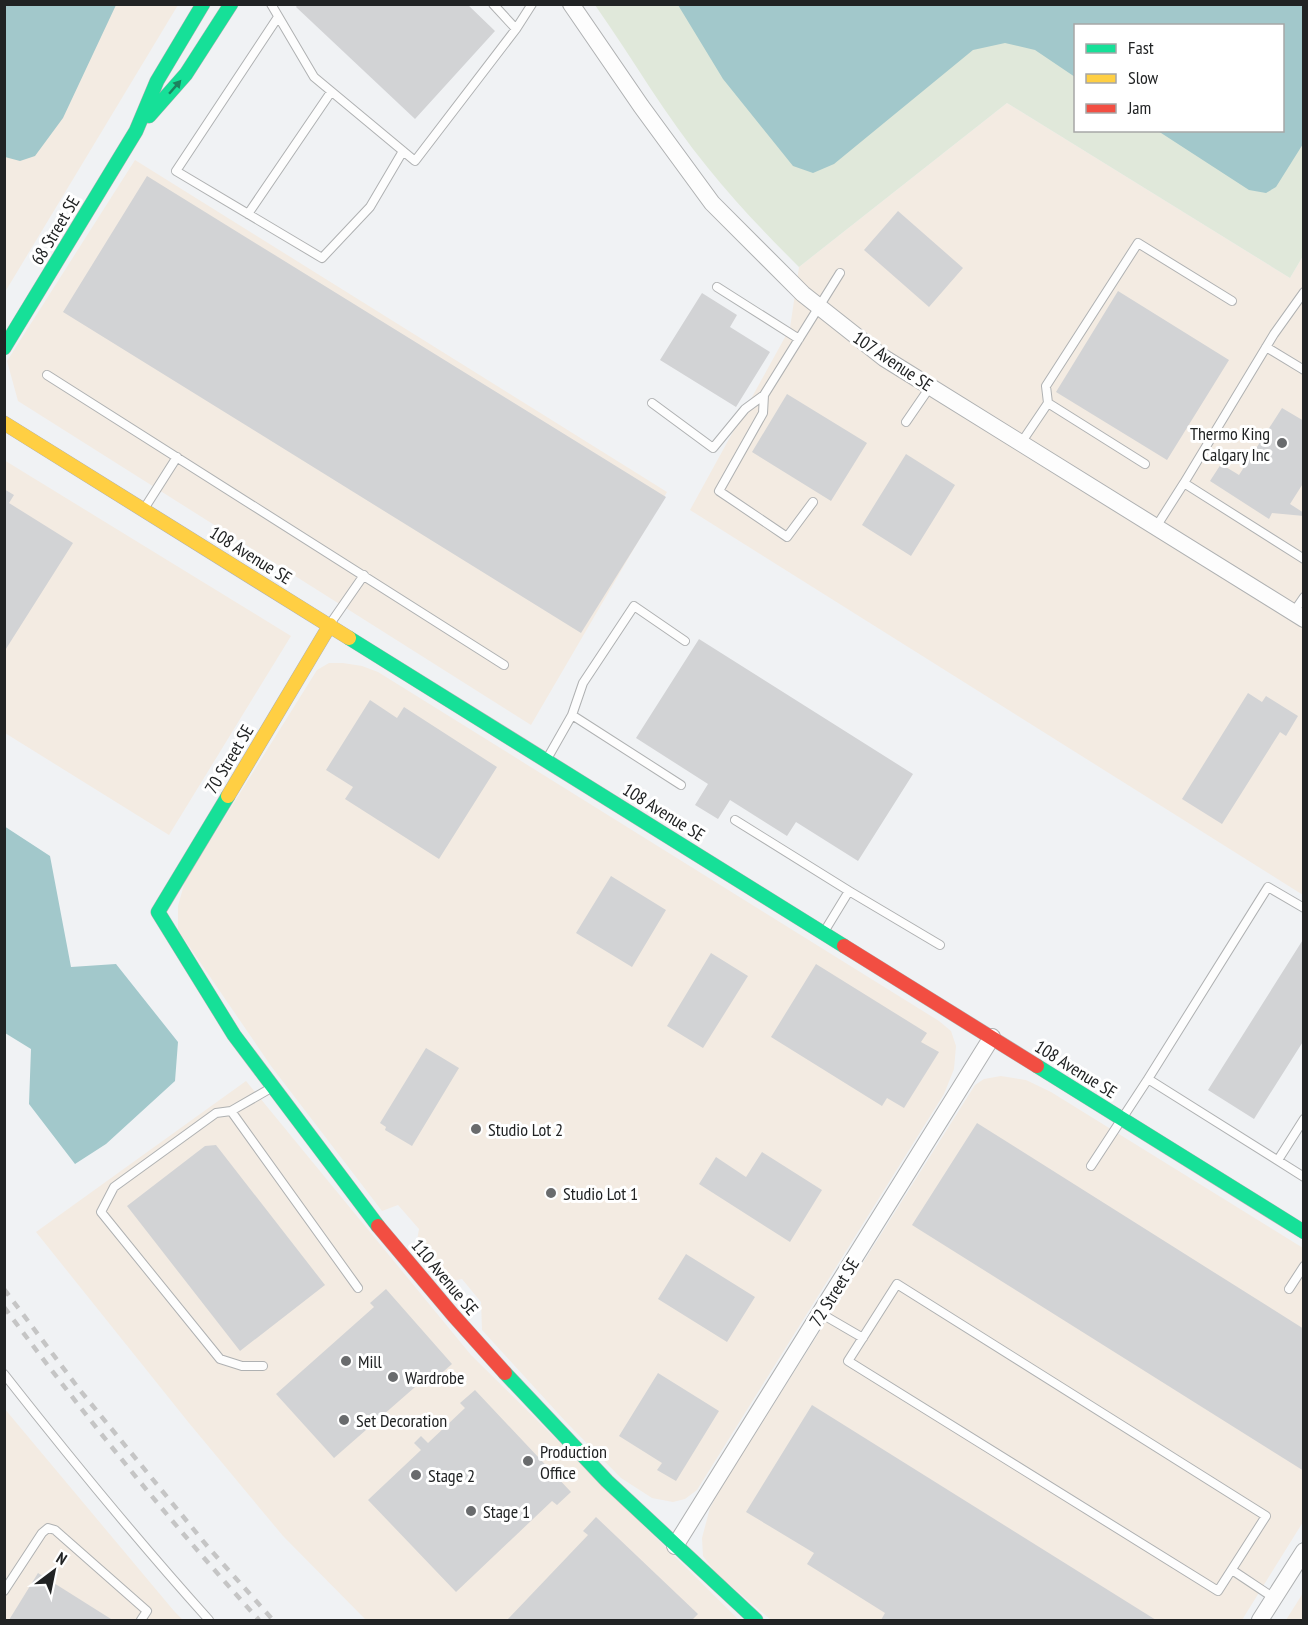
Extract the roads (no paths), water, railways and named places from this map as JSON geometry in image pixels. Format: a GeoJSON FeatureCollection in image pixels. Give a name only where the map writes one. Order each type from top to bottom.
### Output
{"type":"FeatureCollection","features":[{"type":"Feature","properties":{"kind":"street","name":"68 Street SE"},"geometry":{"type":"LineString","coordinates":[[4,348],[136,130],[157,81],[202,4]]}},
{"type":"Feature","properties":{"kind":"street","name":"68 Street SE"},"geometry":{"type":"LineString","coordinates":[[136,130],[186,74],[231,4]]}},
{"type":"Feature","properties":{"kind":"street","name":"107 Avenue SE"},"geometry":{"type":"LineString","coordinates":[[571,4],[640,106],[712,203],[803,294],[884,358],[1298,616]]}},
{"type":"Feature","properties":{"kind":"street","name":"108 Avenue SE"},"geometry":{"type":"LineString","coordinates":[[4,423],[1304,1232]]}},
{"type":"Feature","properties":{"kind":"street","name":"70 Street SE"},"geometry":{"type":"LineString","coordinates":[[158,912],[330,625]]}},
{"type":"Feature","properties":{"kind":"street","name":"110 Avenue SE"},"geometry":{"type":"LineString","coordinates":[[158,912],[234,1035],[339,1176],[453,1315],[607,1481],[756,1620]]}},
{"type":"Feature","properties":{"kind":"street","name":"72 Street SE"},"geometry":{"type":"LineString","coordinates":[[675,1546],[992,1037]]}},
{"type":"Feature","properties":{"kind":"street"},"geometry":{"type":"LineString","coordinates":[[1260,1620],[1304,1551]]}},
{"type":"Feature","properties":{"kind":"lane"},"geometry":{"type":"LineString","coordinates":[[271,4],[314,77],[415,161],[516,29],[532,4]]}},
{"type":"Feature","properties":{"kind":"lane"},"geometry":{"type":"LineString","coordinates":[[493,4],[516,29]]}},
{"type":"Feature","properties":{"kind":"lane"},"geometry":{"type":"LineString","coordinates":[[279,17],[176,171],[322,258],[370,207],[403,151]]}},
{"type":"Feature","properties":{"kind":"lane"},"geometry":{"type":"LineString","coordinates":[[248,214],[332,92]]}},
{"type":"Feature","properties":{"kind":"lane"},"geometry":{"type":"LineString","coordinates":[[1021,443],[1048,403],[1046,386],[1138,243],[1232,300]]}},
{"type":"Feature","properties":{"kind":"lane"},"geometry":{"type":"LineString","coordinates":[[652,403],[713,448],[746,409],[764,395],[840,273]]}},
{"type":"Feature","properties":{"kind":"lane"},"geometry":{"type":"LineString","coordinates":[[717,287],[799,339]]}},
{"type":"Feature","properties":{"kind":"lane"},"geometry":{"type":"LineString","coordinates":[[1156,527],[1266,347],[1304,292]]}},
{"type":"Feature","properties":{"kind":"lane"},"geometry":{"type":"LineString","coordinates":[[1266,347],[1304,370]]}},
{"type":"Feature","properties":{"kind":"lane"},"geometry":{"type":"LineString","coordinates":[[47,375],[504,665]]}},
{"type":"Feature","properties":{"kind":"lane"},"geometry":{"type":"LineString","coordinates":[[906,422],[930,387]]}},
{"type":"Feature","properties":{"kind":"lane"},"geometry":{"type":"LineString","coordinates":[[764,395],[763,413],[719,491],[787,537],[813,502]]}},
{"type":"Feature","properties":{"kind":"lane"},"geometry":{"type":"LineString","coordinates":[[1048,403],[1144,464]]}},
{"type":"Feature","properties":{"kind":"lane"},"geometry":{"type":"LineString","coordinates":[[144,509],[177,457]]}},
{"type":"Feature","properties":{"kind":"lane"},"geometry":{"type":"LineString","coordinates":[[1184,483],[1304,559]]}},
{"type":"Feature","properties":{"kind":"lane"},"geometry":{"type":"LineString","coordinates":[[330,625],[364,575]]}},
{"type":"Feature","properties":{"kind":"lane"},"geometry":{"type":"LineString","coordinates":[[1298,616],[1304,597]]}},
{"type":"Feature","properties":{"kind":"lane"},"geometry":{"type":"LineString","coordinates":[[547,760],[572,715],[584,682],[634,606],[685,640]]}},
{"type":"Feature","properties":{"kind":"lane"},"geometry":{"type":"LineString","coordinates":[[572,715],[681,785]]}},
{"type":"Feature","properties":{"kind":"lane"},"geometry":{"type":"LineString","coordinates":[[735,820],[940,945]]}},
{"type":"Feature","properties":{"kind":"lane"},"geometry":{"type":"LineString","coordinates":[[1091,1166],[1268,887],[1304,908]]}},
{"type":"Feature","properties":{"kind":"lane"},"geometry":{"type":"LineString","coordinates":[[824,933],[849,891]]}},
{"type":"Feature","properties":{"kind":"lane"},"geometry":{"type":"LineString","coordinates":[[1148,1078],[1304,1177]]}},
{"type":"Feature","properties":{"kind":"lane"},"geometry":{"type":"LineString","coordinates":[[263,1366],[242,1366],[220,1359],[101,1212],[114,1187],[216,1113],[231,1111],[273,1087]]}},
{"type":"Feature","properties":{"kind":"lane"},"geometry":{"type":"LineString","coordinates":[[231,1111],[358,1288]]}},
{"type":"Feature","properties":{"kind":"lane"},"geometry":{"type":"LineString","coordinates":[[1278,1160],[1304,1119]]}},
{"type":"Feature","properties":{"kind":"lane"},"geometry":{"type":"LineString","coordinates":[[1289,1289],[1304,1266]]}},
{"type":"Feature","properties":{"kind":"lane"},"geometry":{"type":"LineString","coordinates":[[897,1284],[1266,1516],[1218,1591],[848,1361],[863,1338],[897,1284]]}},
{"type":"Feature","properties":{"kind":"lane"},"geometry":{"type":"LineString","coordinates":[[820,1313],[863,1338]]}},
{"type":"Feature","properties":{"kind":"lane"},"geometry":{"type":"LineString","coordinates":[[4,1374],[162,1568],[209,1620]]}},
{"type":"Feature","properties":{"kind":"lane"},"geometry":{"type":"LineString","coordinates":[[4,1591],[42,1533],[48,1528],[55,1530],[147,1611],[141,1620]]}},
{"type":"Feature","properties":{"kind":"lane"},"geometry":{"type":"LineString","coordinates":[[1232,1570],[1274,1598]]}},
{"type":"Feature","properties":{"kind":"water"},"geometry":{"type":"Polygon","coordinates":[[[4,5],[116,5],[63,118],[35,156],[20,161],[5,157],[4,5]]]}},
{"type":"Feature","properties":{"kind":"water"},"geometry":{"type":"Polygon","coordinates":[[[678,5],[1303,5],[1303,144],[1276,187],[1266,193],[1249,190],[1160,132],[1284,132],[1284,24],[1074,24],[1074,76],[1035,50],[1005,43],[973,50],[834,164],[813,173],[793,166],[723,79],[678,5]]]}},
{"type":"Feature","properties":{"kind":"water"},"geometry":{"type":"Polygon","coordinates":[[[4,826],[50,856],[71,967],[116,964],[178,1042],[175,1081],[106,1144],[75,1164],[29,1104],[31,1049],[5,1033],[4,826]]]}},
{"type":"Feature","properties":{"kind":"railway"},"geometry":{"type":"LineString","coordinates":[[4,1289],[79,1389],[208,1547],[273,1620]]}},
{"type":"Feature","properties":{"kind":"railway"},"geometry":{"type":"LineString","coordinates":[[4,1307],[128,1467],[192,1545],[259,1620]]}},
{"type":"Feature","properties":{"kind":"place","name":"Thermo King Calgary Inc"},"geometry":{"type":"Point","coordinates":[1282,443]}},
{"type":"Feature","properties":{"kind":"place","name":"Studio Lot 2"},"geometry":{"type":"Point","coordinates":[476,1129]}},
{"type":"Feature","properties":{"kind":"place","name":"Studio Lot 1"},"geometry":{"type":"Point","coordinates":[551,1193]}},
{"type":"Feature","properties":{"kind":"place","name":"Mill"},"geometry":{"type":"Point","coordinates":[346,1361]}},
{"type":"Feature","properties":{"kind":"place","name":"Wardrobe"},"geometry":{"type":"Point","coordinates":[393,1377]}},
{"type":"Feature","properties":{"kind":"place","name":"Set Decoration"},"geometry":{"type":"Point","coordinates":[344,1420]}},
{"type":"Feature","properties":{"kind":"place","name":"Production Office"},"geometry":{"type":"Point","coordinates":[528,1461]}},
{"type":"Feature","properties":{"kind":"place","name":"Stage 2"},"geometry":{"type":"Point","coordinates":[416,1475]}},
{"type":"Feature","properties":{"kind":"place","name":"Stage 1"},"geometry":{"type":"Point","coordinates":[471,1511]}}]}
